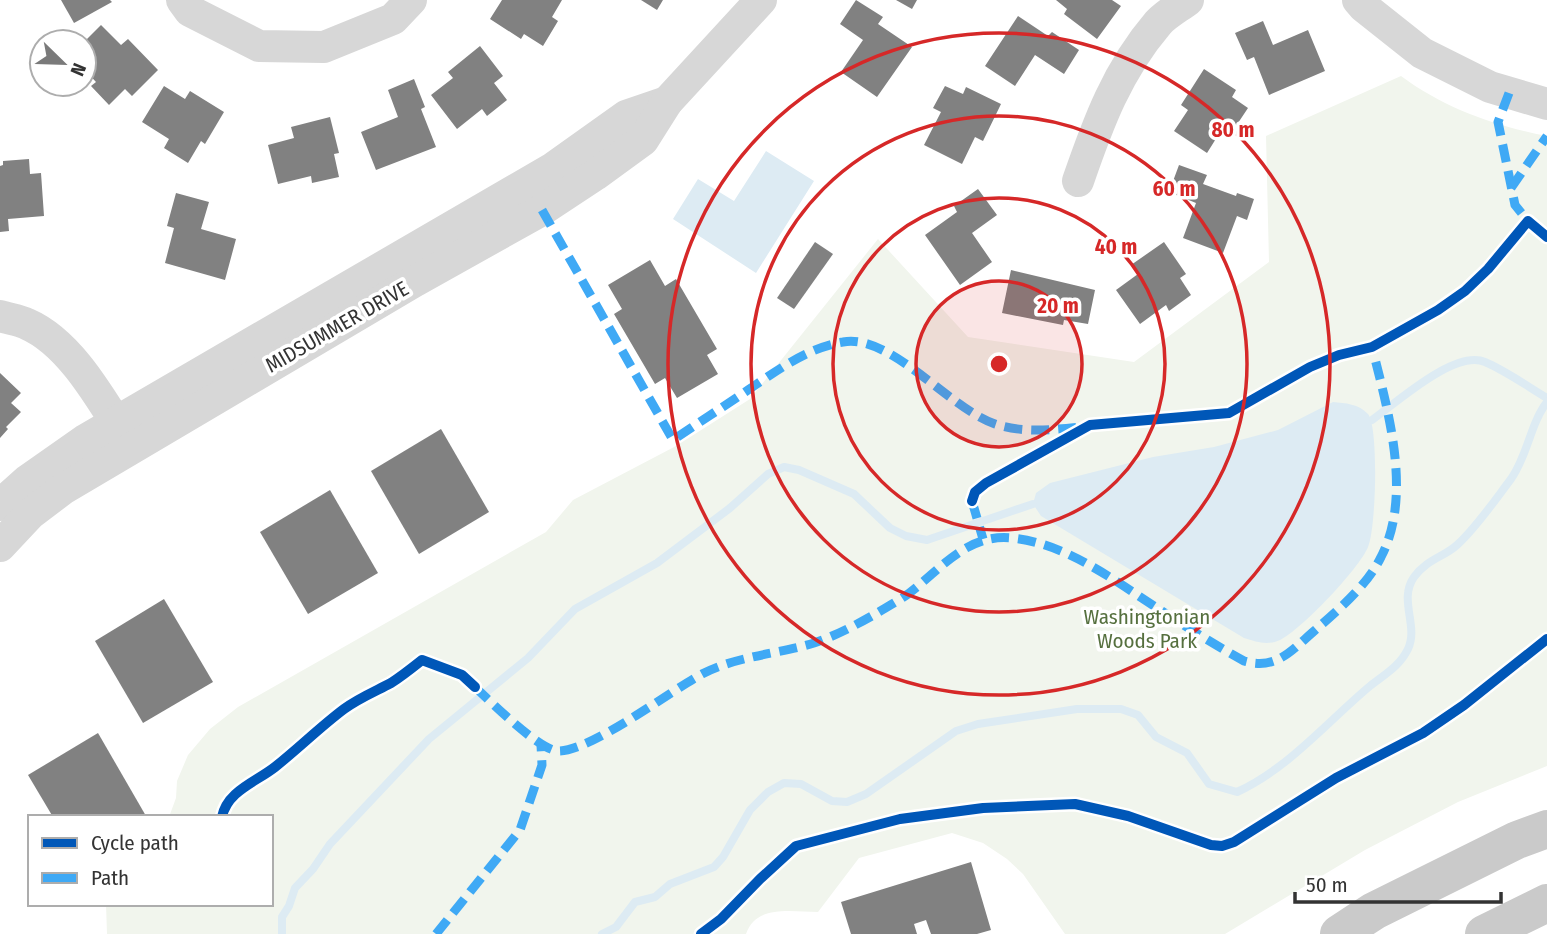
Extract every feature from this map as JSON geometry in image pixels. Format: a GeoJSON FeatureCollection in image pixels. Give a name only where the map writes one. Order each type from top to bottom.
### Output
{"type":"FeatureCollection","features":[{"type":"Feature","properties":{"kind":"main road"},"geometry":{"type":"LineString","coordinates":[[1339,934],[1374,911],[1517,840],[1547,829]]}},
{"type":"Feature","properties":{"kind":"main road"},"geometry":{"type":"LineString","coordinates":[[1484,934],[1547,904]]}},
{"type":"Feature","properties":{"kind":"street"},"geometry":{"type":"LineString","coordinates":[[182,0],[190,11],[259,46],[324,47],[393,19],[411,0]]}},
{"type":"Feature","properties":{"kind":"street","name":"MIDSUMMER DRIVE"},"geometry":{"type":"LineString","coordinates":[[0,505],[56,459],[124,435],[415,281],[542,210],[643,140],[667,102],[761,0]]}},
{"type":"Feature","properties":{"kind":"street"},"geometry":{"type":"LineString","coordinates":[[1078,181],[1116,83],[1160,22],[1188,0]]}},
{"type":"Feature","properties":{"kind":"street"},"geometry":{"type":"LineString","coordinates":[[1358,0],[1422,53],[1490,87],[1547,104]]}},
{"type":"Feature","properties":{"kind":"street"},"geometry":{"type":"LineString","coordinates":[[0,316],[27,324],[59,345],[94,388],[124,435]]}},
{"type":"Feature","properties":{"kind":"street","name":"MIDSUMMER DRIVE"},"geometry":{"type":"LineString","coordinates":[[0,545],[30,514],[124,435]]}},
{"type":"Feature","properties":{"kind":"green space","name":"Washingtonian Woods Park"},"geometry":{"type":"Polygon","coordinates":[[[1401,76],[1435,97],[1471,114],[1508,127],[1547,136],[1547,766],[1458,802],[1365,850],[1225,934],[1065,934],[1023,874],[1007,859],[983,843],[952,833],[859,858],[818,912],[786,911],[766,914],[751,924],[746,934],[107,934],[106,906],[273,906],[273,815],[170,815],[176,798],[177,781],[188,755],[210,729],[238,707],[546,532],[573,500],[676,446],[750,399],[878,239],[968,337],[1134,362],[1269,262],[1266,136],[1401,76]]]}},
{"type":"Feature","properties":{"kind":"shaded area"},"geometry":{"type":"Polygon","coordinates":[[[766,151],[814,181],[756,273],[673,219],[698,179],[734,201],[766,151]]]}},
{"type":"Feature","properties":{"kind":"shaded area"},"geometry":{"type":"Polygon","coordinates":[[[1333,402],[1360,408],[1368,414],[1371,423],[1375,479],[1371,537],[1362,557],[1342,583],[1315,612],[1275,642],[1262,643],[1244,638],[1041,516],[1033,504],[1036,493],[1050,483],[1278,430],[1333,402]]]}},
{"type":"Feature","properties":{"kind":"building"},"geometry":{"type":"Polygon","coordinates":[[[61,0],[110,0],[112,2],[74,23],[61,0]]]}},
{"type":"Feature","properties":{"kind":"building"},"geometry":{"type":"Polygon","coordinates":[[[502,0],[562,0],[552,17],[558,21],[543,46],[524,34],[521,39],[490,19],[502,0]]]}},
{"type":"Feature","properties":{"kind":"building"},"geometry":{"type":"Polygon","coordinates":[[[641,0],[663,0],[657,10],[641,0]]]}},
{"type":"Feature","properties":{"kind":"building"},"geometry":{"type":"Polygon","coordinates":[[[856,0],[883,17],[878,24],[912,47],[877,97],[841,72],[863,40],[840,24],[856,0]]]}},
{"type":"Feature","properties":{"kind":"building"},"geometry":{"type":"Polygon","coordinates":[[[896,0],[917,0],[912,9],[896,0]]]}},
{"type":"Feature","properties":{"kind":"building"},"geometry":{"type":"Polygon","coordinates":[[[1056,0],[1112,0],[1121,6],[1097,39],[1064,14],[1067,9],[1056,0]]]}},
{"type":"Feature","properties":{"kind":"building"},"geometry":{"type":"Polygon","coordinates":[[[1018,16],[1048,36],[1052,32],[1079,50],[1064,74],[1035,55],[1015,86],[985,66],[1018,16]]]}},
{"type":"Feature","properties":{"kind":"building"},"geometry":{"type":"Polygon","coordinates":[[[1263,21],[1273,45],[1308,30],[1325,71],[1269,95],[1254,57],[1247,60],[1235,33],[1263,21]]]}},
{"type":"Feature","properties":{"kind":"building"},"geometry":{"type":"Polygon","coordinates":[[[101,25],[121,45],[128,39],[158,70],[132,96],[125,89],[109,105],[98,93],[98,28],[101,25]]]}},
{"type":"Feature","properties":{"kind":"building"},"geometry":{"type":"Polygon","coordinates":[[[480,46],[503,76],[494,83],[507,100],[487,116],[482,109],[457,129],[431,95],[453,78],[448,72],[480,46]]]}},
{"type":"Feature","properties":{"kind":"building"},"geometry":{"type":"Polygon","coordinates":[[[1204,69],[1236,90],[1232,97],[1248,108],[1232,132],[1224,126],[1207,153],[1174,131],[1188,110],[1181,105],[1204,69]]]}},
{"type":"Feature","properties":{"kind":"building"},"geometry":{"type":"Polygon","coordinates":[[[414,79],[425,107],[421,109],[436,147],[376,170],[361,132],[398,117],[388,90],[414,79]]]}},
{"type":"Feature","properties":{"kind":"building"},"geometry":{"type":"Polygon","coordinates":[[[164,86],[185,99],[190,91],[224,112],[205,144],[201,141],[188,163],[164,148],[169,139],[142,122],[164,86]]]}},
{"type":"Feature","properties":{"kind":"building"},"geometry":{"type":"Polygon","coordinates":[[[945,86],[963,94],[966,87],[1001,104],[983,141],[975,137],[962,164],[924,145],[941,112],[933,108],[945,86]]]}},
{"type":"Feature","properties":{"kind":"building"},"geometry":{"type":"Polygon","coordinates":[[[330,117],[339,153],[334,154],[339,177],[312,183],[311,176],[278,184],[268,145],[294,138],[291,127],[330,117]]]}},
{"type":"Feature","properties":{"kind":"building"},"geometry":{"type":"Polygon","coordinates":[[[29,159],[30,174],[41,173],[44,216],[8,219],[9,231],[0,232],[0,166],[3,161],[29,159]]]}},
{"type":"Feature","properties":{"kind":"building"},"geometry":{"type":"Polygon","coordinates":[[[1179,165],[1207,175],[1203,184],[1236,196],[1237,193],[1254,199],[1247,220],[1237,216],[1223,253],[1183,238],[1196,203],[1169,192],[1179,165]]]}},
{"type":"Feature","properties":{"kind":"building"},"geometry":{"type":"Polygon","coordinates":[[[978,189],[997,215],[972,233],[992,262],[960,285],[925,235],[957,212],[954,206],[978,189]]]}},
{"type":"Feature","properties":{"kind":"building"},"geometry":{"type":"Polygon","coordinates":[[[176,193],[209,202],[201,229],[236,239],[225,280],[165,263],[174,228],[167,226],[176,193]]]}},
{"type":"Feature","properties":{"kind":"building"},"geometry":{"type":"Polygon","coordinates":[[[815,242],[833,254],[794,309],[777,298],[815,242]]]}},
{"type":"Feature","properties":{"kind":"building"},"geometry":{"type":"Polygon","coordinates":[[[1164,242],[1186,274],[1180,278],[1191,295],[1169,311],[1166,305],[1140,324],[1116,290],[1138,274],[1131,265],[1164,242]]]}},
{"type":"Feature","properties":{"kind":"building"},"geometry":{"type":"Polygon","coordinates":[[[650,260],[665,286],[676,279],[717,349],[707,355],[718,374],[677,398],[665,378],[655,384],[614,314],[622,309],[608,285],[650,260]]]}},
{"type":"Feature","properties":{"kind":"building"},"geometry":{"type":"Polygon","coordinates":[[[1011,270],[1095,290],[1088,324],[1064,320],[1063,325],[1002,313],[1011,270]]]}},
{"type":"Feature","properties":{"kind":"building"},"geometry":{"type":"Polygon","coordinates":[[[0,373],[21,393],[11,403],[21,412],[6,427],[8,429],[0,438],[0,373]]]}},
{"type":"Feature","properties":{"kind":"building"},"geometry":{"type":"Polygon","coordinates":[[[441,429],[489,512],[419,554],[371,471],[441,429]]]}},
{"type":"Feature","properties":{"kind":"building"},"geometry":{"type":"Polygon","coordinates":[[[330,490],[378,573],[308,614],[260,532],[330,490]]]}},
{"type":"Feature","properties":{"kind":"building"},"geometry":{"type":"Polygon","coordinates":[[[164,599],[213,682],[143,723],[95,641],[164,599]]]}},
{"type":"Feature","properties":{"kind":"building"},"geometry":{"type":"Polygon","coordinates":[[[98,733],[145,815],[52,815],[28,775],[98,733]]]}},
{"type":"Feature","properties":{"kind":"building"},"geometry":{"type":"Polygon","coordinates":[[[971,862],[991,930],[977,934],[931,934],[926,920],[914,924],[917,934],[851,934],[841,902],[971,862]]]}},
{"type":"Feature","properties":{"kind":"waterway"},"geometry":{"type":"LineString","coordinates":[[1372,420],[1442,370],[1473,360],[1485,362],[1509,374],[1547,398]]}},
{"type":"Feature","properties":{"kind":"waterway"},"geometry":{"type":"LineString","coordinates":[[602,934],[616,927],[635,902],[655,897],[670,884],[714,867],[723,857],[750,810],[768,792],[784,783],[801,784],[832,801],[847,802],[866,794],[956,731],[978,724],[1077,709],[1121,709],[1138,715],[1156,737],[1187,753],[1209,784],[1237,792],[1256,782],[1307,744],[1400,661],[1411,640],[1408,595],[1414,577],[1424,566],[1457,545],[1492,505],[1517,470],[1547,402]]}},
{"type":"Feature","properties":{"kind":"waterway"},"geometry":{"type":"LineString","coordinates":[[282,934],[282,917],[295,888],[313,869],[330,844],[429,739],[528,658],[575,609],[657,563],[730,508],[768,474],[784,467],[799,470],[854,494],[890,528],[906,536],[927,540],[1033,504]]}},
{"type":"Feature","properties":{"kind":"marked path"},"geometry":{"type":"LineString","coordinates":[[1509,93],[1498,122],[1515,205],[1528,221]]}},
{"type":"Feature","properties":{"kind":"marked path"},"geometry":{"type":"LineString","coordinates":[[1511,188],[1547,136]]}},
{"type":"Feature","properties":{"kind":"marked path"},"geometry":{"type":"LineString","coordinates":[[542,210],[673,440],[793,361],[817,349],[843,342],[861,342],[880,349],[900,360],[977,416],[995,424],[1026,430],[1080,427]]}},
{"type":"Feature","properties":{"kind":"marked path"},"geometry":{"type":"LineString","coordinates":[[475,687],[539,743],[558,751],[572,749],[609,732],[715,668],[814,643],[846,630],[904,597],[968,547],[996,538],[1031,541],[1068,554],[1104,573],[1244,661],[1274,661],[1297,646],[1360,588],[1375,568],[1390,533],[1395,507],[1394,453],[1385,398],[1372,347]]}},
{"type":"Feature","properties":{"kind":"marked path"},"geometry":{"type":"LineString","coordinates":[[972,501],[983,539]]}},
{"type":"Feature","properties":{"kind":"marked path"},"geometry":{"type":"LineString","coordinates":[[436,934],[520,830],[542,765],[541,745]]}},
{"type":"Feature","properties":{"kind":"cycle path"},"geometry":{"type":"LineString","coordinates":[[972,501],[975,492],[986,483],[1090,425],[1229,413],[1310,367],[1339,355],[1372,347],[1438,310],[1465,291],[1488,269],[1528,221],[1547,237]]}},
{"type":"Feature","properties":{"kind":"cycle path"},"geometry":{"type":"LineString","coordinates":[[701,934],[721,919],[796,846],[900,819],[983,808],[1075,804],[1128,816],[1211,845],[1222,846],[1234,842],[1336,778],[1423,733],[1464,705],[1547,639]]}},
{"type":"Feature","properties":{"kind":"cycle path"},"geometry":{"type":"LineString","coordinates":[[223,815],[236,794],[275,767],[344,709],[391,683],[422,660],[462,675],[475,687]]}}]}
